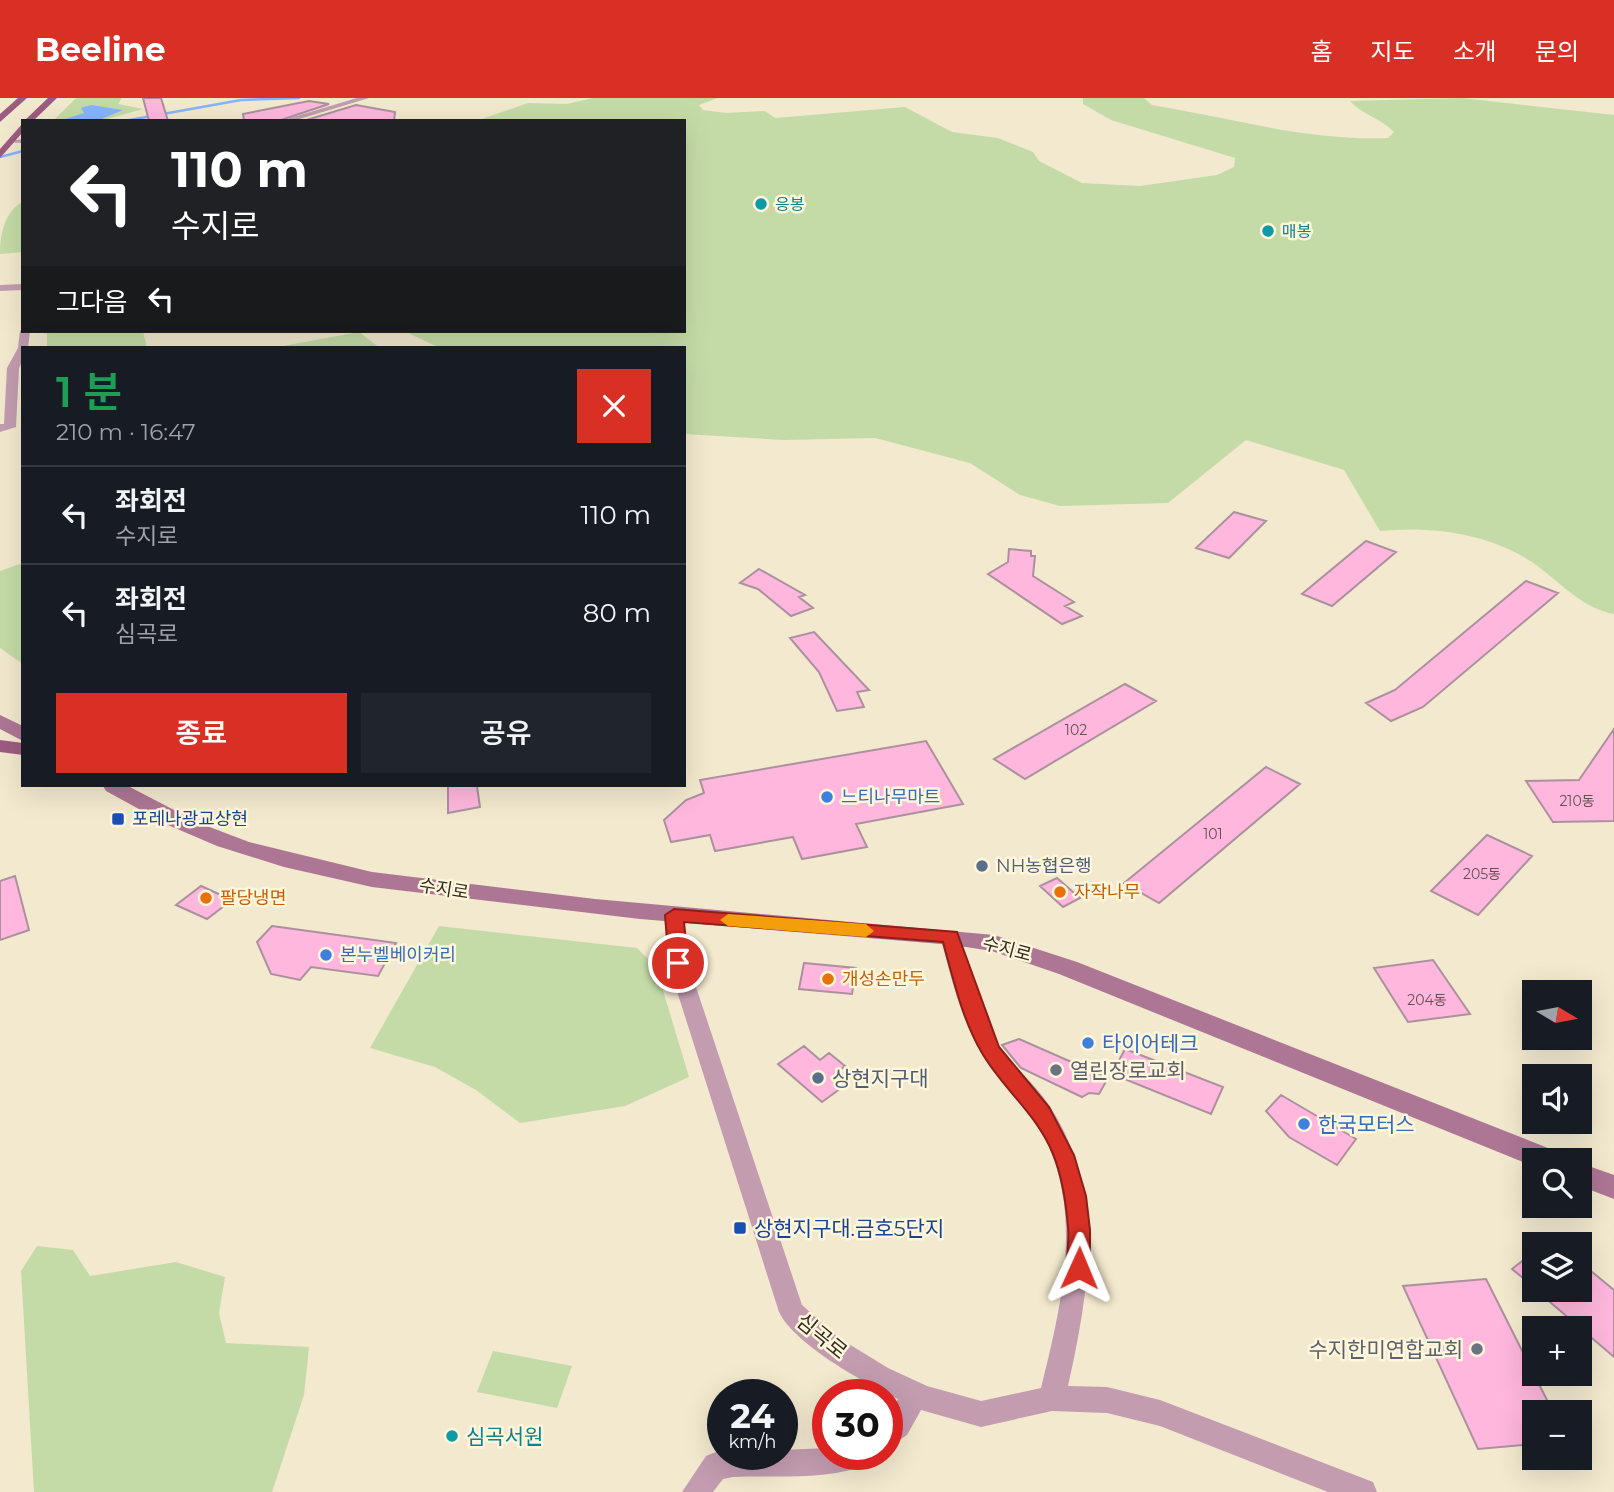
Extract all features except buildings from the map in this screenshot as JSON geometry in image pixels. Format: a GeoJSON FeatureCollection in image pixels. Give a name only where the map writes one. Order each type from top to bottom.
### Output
{"type":"FeatureCollection","features":[{"type":"Feature","properties":{"kind":"main road"},"geometry":{"type":"LineString","coordinates":[[0,119],[23,98]]}},
{"type":"Feature","properties":{"kind":"main road"},"geometry":{"type":"LineString","coordinates":[[30,119],[53,98]]}},
{"type":"Feature","properties":{"kind":"main road"},"geometry":{"type":"LineString","coordinates":[[1,153],[5,141],[21,128]]}},
{"type":"Feature","properties":{"kind":"main road"},"geometry":{"type":"LineString","coordinates":[[0,721],[21,734]]}},
{"type":"Feature","properties":{"kind":"main road"},"geometry":{"type":"LineString","coordinates":[[0,746],[21,749]]}},
{"type":"Feature","properties":{"kind":"main road","name":"수지로"},"geometry":{"type":"LineString","coordinates":[[115,787],[185,825],[242,847],[305,864],[458,892],[674,915],[950,937],[993,943],[1028,953],[1522,1150]]}},
{"type":"Feature","properties":{"kind":"main road"},"geometry":{"type":"LineString","coordinates":[[1592,1179],[1614,1188]]}},
{"type":"Feature","properties":{"kind":"street"},"geometry":{"type":"LineString","coordinates":[[291,119],[365,98]]}},
{"type":"Feature","properties":{"kind":"street"},"geometry":{"type":"LineString","coordinates":[[0,288],[21,286]]}},
{"type":"Feature","properties":{"kind":"street"},"geometry":{"type":"LineString","coordinates":[[0,428],[10,427],[13,368],[21,353]]}},
{"type":"Feature","properties":{"kind":"street","name":"심곡로"},"geometry":{"type":"LineString","coordinates":[[674,915],[678,963],[792,1312],[830,1346],[915,1395],[981,1414],[1052,1398],[1107,1400],[1160,1413],[1363,1492]]}},
{"type":"Feature","properties":{"kind":"street"},"geometry":{"type":"LineString","coordinates":[[950,937],[962,980],[986,1041],[1042,1113],[1063,1155],[1075,1196],[1079,1230],[1079,1268],[1072,1315],[1052,1398]]}},
{"type":"Feature","properties":{"kind":"street"},"geometry":{"type":"LineString","coordinates":[[903,1416],[915,1395]]}},
{"type":"Feature","properties":{"kind":"street"},"geometry":{"type":"LineString","coordinates":[[696,1492],[716,1466],[743,1461],[812,1462]]}},
{"type":"Feature","properties":{"kind":"green space"},"geometry":{"type":"Polygon","coordinates":[[[76,98],[122,98],[118,104],[143,109],[107,119],[55,119],[76,98]]]}},
{"type":"Feature","properties":{"kind":"green space"},"geometry":{"type":"Polygon","coordinates":[[[593,98],[718,98],[699,105],[703,110],[726,113],[765,111],[775,118],[905,107],[952,132],[998,138],[1033,152],[1039,161],[1082,183],[1140,186],[1217,175],[1234,167],[1235,158],[1111,120],[1083,104],[1083,98],[1144,98],[1152,105],[1269,128],[1358,138],[1388,138],[1394,132],[1350,101],[1462,98],[1614,115],[1614,614],[1580,600],[1532,562],[1497,544],[1439,531],[1380,531],[1344,470],[1246,440],[1168,503],[1060,506],[1020,495],[970,463],[875,438],[784,440],[686,434],[686,346],[436,346],[408,333],[686,333],[686,119],[482,119],[528,103],[567,104],[593,98]]]}},
{"type":"Feature","properties":{"kind":"green space"},"geometry":{"type":"Polygon","coordinates":[[[21,203],[21,252],[0,254],[2,232],[11,211],[21,203]]]}},
{"type":"Feature","properties":{"kind":"green space"},"geometry":{"type":"Polygon","coordinates":[[[47,333],[143,333],[147,346],[47,346],[47,333]]]}},
{"type":"Feature","properties":{"kind":"green space"},"geometry":{"type":"Polygon","coordinates":[[[360,333],[377,346],[283,346],[360,333]]]}},
{"type":"Feature","properties":{"kind":"green space"},"geometry":{"type":"Polygon","coordinates":[[[21,564],[21,663],[0,648],[0,571],[21,564]]]}},
{"type":"Feature","properties":{"kind":"green space"},"geometry":{"type":"Polygon","coordinates":[[[439,926],[637,948],[656,967],[689,1077],[625,1106],[520,1123],[476,1090],[435,1067],[370,1048],[439,926]]]}},
{"type":"Feature","properties":{"kind":"green space"},"geometry":{"type":"Polygon","coordinates":[[[37,1246],[73,1250],[90,1276],[176,1262],[225,1277],[219,1313],[226,1343],[309,1347],[304,1395],[272,1492],[34,1492],[21,1271],[37,1246]]]}},
{"type":"Feature","properties":{"kind":"green space"},"geometry":{"type":"Polygon","coordinates":[[[493,1351],[572,1366],[557,1408],[477,1392],[493,1351]]]}},
{"type":"Feature","properties":{"kind":"water"},"geometry":{"type":"Polygon","coordinates":[[[91,105],[123,110],[102,119],[65,119],[84,113],[81,108],[91,105]]]}},
{"type":"Feature","properties":{"kind":"waterway"},"geometry":{"type":"LineString","coordinates":[[135,119],[241,100],[299,98]]}},
{"type":"Feature","properties":{"kind":"waterway"},"geometry":{"type":"LineString","coordinates":[[0,157],[21,152]]}},
{"type":"Feature","properties":{"kind":"slow traffic"},"geometry":{"type":"LineString","coordinates":[[728,920],[866,931]]}},
{"type":"Feature","properties":{"kind":"place","name":"응봉"},"geometry":{"type":"Point","coordinates":[761,204]}},
{"type":"Feature","properties":{"kind":"place","name":"매봉"},"geometry":{"type":"Point","coordinates":[1268,231]}},
{"type":"Feature","properties":{"kind":"place","name":"느티나무마트"},"geometry":{"type":"Point","coordinates":[827,797]}},
{"type":"Feature","properties":{"kind":"place","name":"포레나광교상현"},"geometry":{"type":"Point","coordinates":[118,819]}},
{"type":"Feature","properties":{"kind":"place","name":"NH농협은행"},"geometry":{"type":"Point","coordinates":[982,866]}},
{"type":"Feature","properties":{"kind":"place","name":"자작나무"},"geometry":{"type":"Point","coordinates":[1060,892]}},
{"type":"Feature","properties":{"kind":"place","name":"팔당냉면"},"geometry":{"type":"Point","coordinates":[206,898]}},
{"type":"Feature","properties":{"kind":"place","name":"본누벨베이커리"},"geometry":{"type":"Point","coordinates":[326,955]}},
{"type":"Feature","properties":{"kind":"place","name":"개성손만두"},"geometry":{"type":"Point","coordinates":[828,979]}},
{"type":"Feature","properties":{"kind":"place","name":"타이어테크"},"geometry":{"type":"Point","coordinates":[1088,1043]}},
{"type":"Feature","properties":{"kind":"place","name":"열린장로교회"},"geometry":{"type":"Point","coordinates":[1056,1070]}},
{"type":"Feature","properties":{"kind":"place","name":"상현지구대"},"geometry":{"type":"Point","coordinates":[818,1078]}},
{"type":"Feature","properties":{"kind":"place","name":"한국모터스"},"geometry":{"type":"Point","coordinates":[1304,1124]}},
{"type":"Feature","properties":{"kind":"place","name":"상현지구대.금호5단지"},"geometry":{"type":"Point","coordinates":[740,1228]}},
{"type":"Feature","properties":{"kind":"place","name":"수지한미연합교회"},"geometry":{"type":"Point","coordinates":[1477,1349]}},
{"type":"Feature","properties":{"kind":"place","name":"심곡서원"},"geometry":{"type":"Point","coordinates":[452,1436]}},
{"type":"Feature","properties":{"kind":"route"},"geometry":{"type":"LineString","coordinates":[[678,963],[674,915],[950,937],[962,980],[990,1050],[1042,1113],[1063,1155],[1075,1196],[1079,1230],[1079,1268]]}}]}
